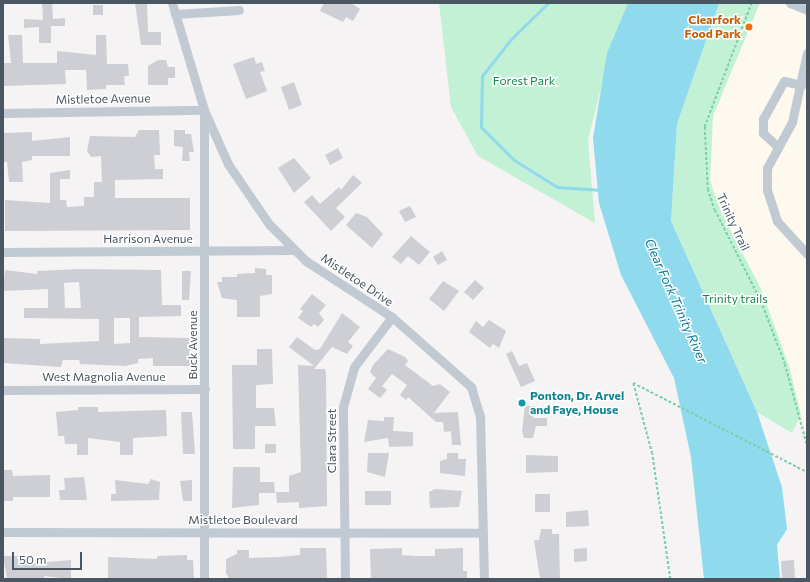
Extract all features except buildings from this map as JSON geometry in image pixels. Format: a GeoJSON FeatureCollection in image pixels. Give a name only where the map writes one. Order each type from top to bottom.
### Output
{"type":"FeatureCollection","features":[{"type":"Feature","properties":{"kind":"street","name":"Mistletoe Drive"},"geometry":{"type":"LineString","coordinates":[[172,3],[204,110],[228,164],[254,204],[294,250],[392,317],[463,376],[476,397],[482,445],[484,579]]}},
{"type":"Feature","properties":{"kind":"street"},"geometry":{"type":"LineString","coordinates":[[790,3],[807,10]]}},
{"type":"Feature","properties":{"kind":"street"},"geometry":{"type":"LineString","coordinates":[[175,14],[239,10]]}},
{"type":"Feature","properties":{"kind":"street"},"geometry":{"type":"LineString","coordinates":[[807,53],[802,85],[792,122],[767,168],[767,190],[777,221],[807,254]]}},
{"type":"Feature","properties":{"kind":"street"},"geometry":{"type":"LineString","coordinates":[[778,147],[763,133],[763,119],[784,81],[802,85]]}},
{"type":"Feature","properties":{"kind":"street","name":"Mistletoe Avenue"},"geometry":{"type":"LineString","coordinates":[[3,112],[204,110]]}},
{"type":"Feature","properties":{"kind":"street","name":"Buck Avenue"},"geometry":{"type":"LineString","coordinates":[[204,110],[204,579]]}},
{"type":"Feature","properties":{"kind":"street","name":"Harrison Avenue"},"geometry":{"type":"LineString","coordinates":[[3,252],[294,250]]}},
{"type":"Feature","properties":{"kind":"street","name":"Clara Street"},"geometry":{"type":"LineString","coordinates":[[345,579],[343,406],[354,367],[392,317]]}},
{"type":"Feature","properties":{"kind":"street","name":"West Magnolia Avenue"},"geometry":{"type":"LineString","coordinates":[[3,390],[205,388]]}},
{"type":"Feature","properties":{"kind":"street","name":"Mistletoe Boulevard"},"geometry":{"type":"LineString","coordinates":[[3,532],[484,533]]}},
{"type":"Feature","properties":{"kind":"path","name":"Trinity Trail"},"geometry":{"type":"LineString","coordinates":[[752,3],[705,127],[708,189],[715,210],[761,301],[785,364],[807,445]]}},
{"type":"Feature","properties":{"kind":"path"},"geometry":{"type":"LineString","coordinates":[[670,579],[652,454],[633,383],[651,390],[807,472]]}},
{"type":"Feature","properties":{"kind":"shaded area"},"geometry":{"type":"Polygon","coordinates":[[[760,3],[807,3],[807,439],[789,366],[761,289],[721,212],[710,181],[713,116],[760,3]]]}},
{"type":"Feature","properties":{"kind":"green space","name":"Forest Park"},"geometry":{"type":"Polygon","coordinates":[[[439,3],[628,3],[614,36],[588,140],[595,223],[478,156],[451,107],[439,3]]]}},
{"type":"Feature","properties":{"kind":"green space","name":"Trinity trails"},"geometry":{"type":"Polygon","coordinates":[[[719,3],[760,3],[713,116],[710,181],[721,212],[761,289],[789,366],[801,415],[792,433],[757,412],[671,221],[677,124],[719,3]]]}},
{"type":"Feature","properties":{"kind":"water","name":"Clear Fork Trinity River"},"geometry":{"type":"Polygon","coordinates":[[[628,3],[719,3],[677,124],[671,221],[757,412],[782,487],[787,529],[777,545],[780,579],[704,579],[691,457],[674,378],[621,275],[599,203],[593,138],[607,53],[628,3]]]}},
{"type":"Feature","properties":{"kind":"waterway"},"geometry":{"type":"LineString","coordinates":[[548,3],[511,39],[482,76],[481,127],[514,160],[557,187],[602,190]]}},
{"type":"Feature","properties":{"kind":"place","name":"Clearfork Food Park"},"geometry":{"type":"Point","coordinates":[749,27]}},
{"type":"Feature","properties":{"kind":"place","name":"Ponton, Dr. Arvel and Faye, House"},"geometry":{"type":"Point","coordinates":[522,403]}}]}
